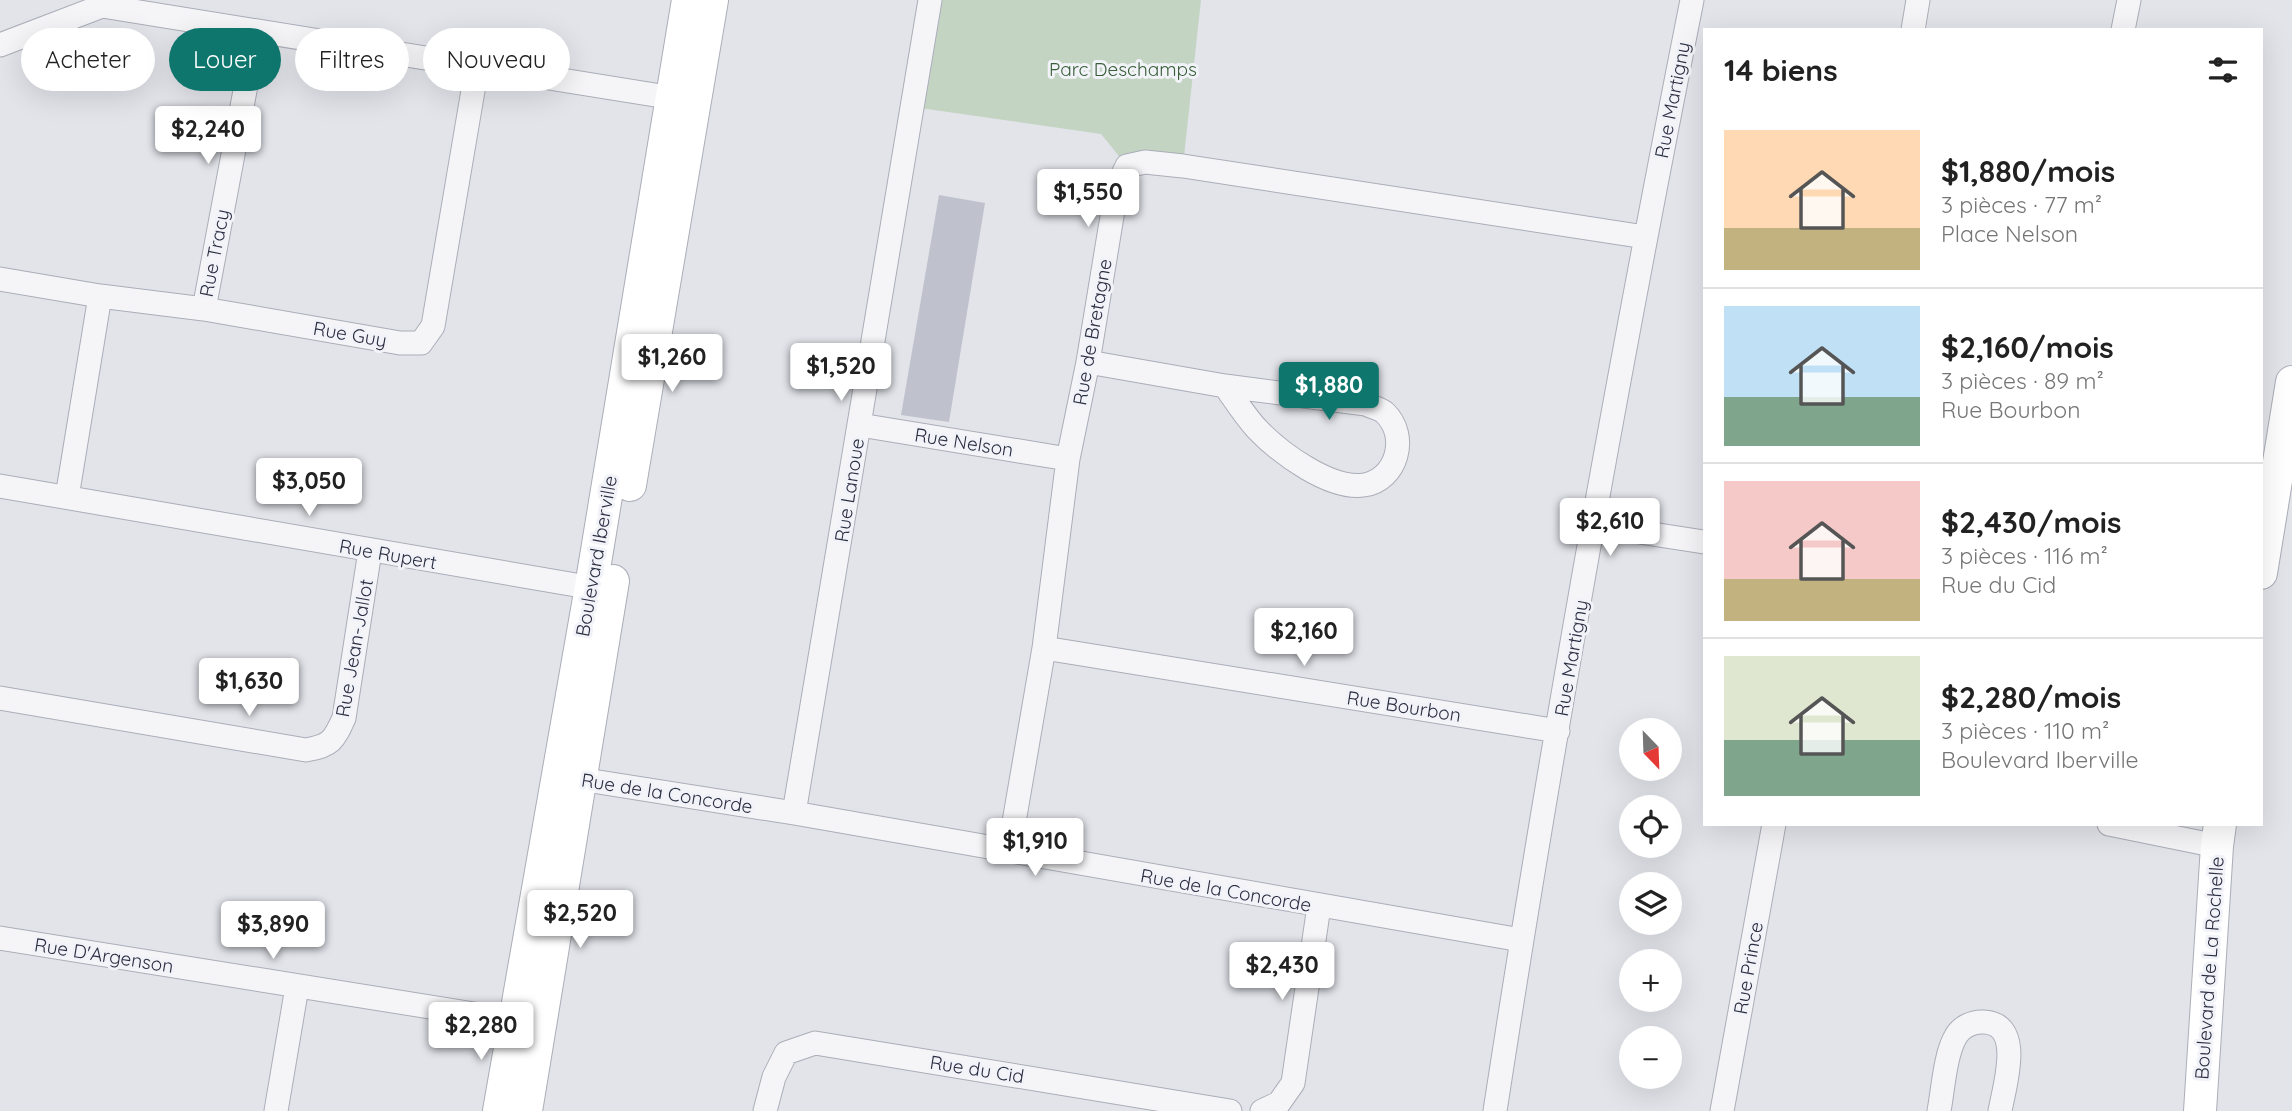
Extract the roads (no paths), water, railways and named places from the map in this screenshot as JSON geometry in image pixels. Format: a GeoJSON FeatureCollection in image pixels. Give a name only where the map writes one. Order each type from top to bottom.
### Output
{"type":"FeatureCollection","features":[{"type":"Feature","properties":{"kind":"street","name":"Boulevard Iberville"},"geometry":{"type":"LineString","coordinates":[[684,100],[688,0]]}},
{"type":"Feature","properties":{"kind":"street","name":"Boulevard Iberville"},"geometry":{"type":"LineString","coordinates":[[526,1111],[528,1023],[684,100],[712,0]]}},
{"type":"Feature","properties":{"kind":"street","name":"Rue Lanoue"},"geometry":{"type":"LineString","coordinates":[[794,813],[930,0]]}},
{"type":"Feature","properties":{"kind":"street","name":"Rue Martigny"},"geometry":{"type":"LineString","coordinates":[[1495,1111],[1521,940],[1645,237],[1692,0]]}},
{"type":"Feature","properties":{"kind":"street"},"geometry":{"type":"LineString","coordinates":[[1913,28],[1919,0]]}},
{"type":"Feature","properties":{"kind":"street"},"geometry":{"type":"LineString","coordinates":[[2123,28],[2129,0]]}},
{"type":"Feature","properties":{"kind":"street"},"geometry":{"type":"LineString","coordinates":[[0,46],[94,3],[234,28]]}},
{"type":"Feature","properties":{"kind":"street"},"geometry":{"type":"LineString","coordinates":[[281,36],[423,58]]}},
{"type":"Feature","properties":{"kind":"street"},"geometry":{"type":"LineString","coordinates":[[570,82],[684,100]]}},
{"type":"Feature","properties":{"kind":"street","name":"Rue Tracy"},"geometry":{"type":"LineString","coordinates":[[204,309],[245,91]]}},
{"type":"Feature","properties":{"kind":"street","name":"Rue Guy"},"geometry":{"type":"LineString","coordinates":[[0,279],[100,296],[204,309],[400,343],[421,343],[433,326],[473,91]]}},
{"type":"Feature","properties":{"kind":"street","name":"Rue de Bretagne"},"geometry":{"type":"LineString","coordinates":[[1009,851],[1044,648],[1068,459],[1088,362],[1117,186],[1127,166],[1145,162],[1645,237]]}},
{"type":"Feature","properties":{"kind":"street"},"geometry":{"type":"LineString","coordinates":[[67,497],[100,296]]}},
{"type":"Feature","properties":{"kind":"street"},"geometry":{"type":"LineString","coordinates":[[1088,362],[1225,386],[1366,404],[1385,412],[1394,426],[1398,441],[1396,458],[1389,472],[1364,485],[1346,484],[1317,475],[1257,429],[1225,386]]}},
{"type":"Feature","properties":{"kind":"street"},"geometry":{"type":"LineString","coordinates":[[2263,561],[2292,382]]}},
{"type":"Feature","properties":{"kind":"street","name":"Rue Nelson"},"geometry":{"type":"LineString","coordinates":[[860,425],[1068,459]]}},
{"type":"Feature","properties":{"kind":"street","name":"Rue Rupert"},"geometry":{"type":"LineString","coordinates":[[0,486],[601,589]]}},
{"type":"Feature","properties":{"kind":"street"},"geometry":{"type":"LineString","coordinates":[[1594,525],[1703,542]]}},
{"type":"Feature","properties":{"kind":"street","name":"Rue Jean-Jallot"},"geometry":{"type":"LineString","coordinates":[[0,698],[306,750],[323,747],[335,737],[344,718],[370,551]]}},
{"type":"Feature","properties":{"kind":"street","name":"Rue Bourbon"},"geometry":{"type":"LineString","coordinates":[[1044,648],[1558,731]]}},
{"type":"Feature","properties":{"kind":"street","name":"Rue de la Concorde"},"geometry":{"type":"LineString","coordinates":[[570,778],[794,813],[1521,940]]}},
{"type":"Feature","properties":{"kind":"street","name":"Rue Prince"},"geometry":{"type":"LineString","coordinates":[[1722,1111],[1773,826]]}},
{"type":"Feature","properties":{"kind":"street"},"geometry":{"type":"LineString","coordinates":[[2129,826],[2218,835]]}},
{"type":"Feature","properties":{"kind":"street","name":"Boulevard de La Rochelle"},"geometry":{"type":"LineString","coordinates":[[2200,1111],[2218,835]]}},
{"type":"Feature","properties":{"kind":"street"},"geometry":{"type":"LineString","coordinates":[[1262,1111],[1279,1103],[1293,1083],[1319,906]]}},
{"type":"Feature","properties":{"kind":"street","name":"Rue D'Argenson"},"geometry":{"type":"LineString","coordinates":[[0,938],[528,1023]]}},
{"type":"Feature","properties":{"kind":"street"},"geometry":{"type":"LineString","coordinates":[[276,1111],[297,987]]}},
{"type":"Feature","properties":{"kind":"street"},"geometry":{"type":"LineString","coordinates":[[1940,1111],[1950,1049],[1957,1035],[1967,1025],[1982,1021],[1995,1024],[2005,1035],[2009,1047],[2000,1111]]}},
{"type":"Feature","properties":{"kind":"street","name":"Boulevard Iberville"},"geometry":{"type":"LineString","coordinates":[[499,1111],[528,1023]]}},
{"type":"Feature","properties":{"kind":"street","name":"Rue du Cid"},"geometry":{"type":"LineString","coordinates":[[765,1111],[774,1077],[786,1053],[815,1043],[1230,1111]]}},
{"type":"Feature","properties":{"kind":"park label","name":"Parc Deschamps"},"geometry":{"type":"Point","coordinates":[1123,69]}}]}
